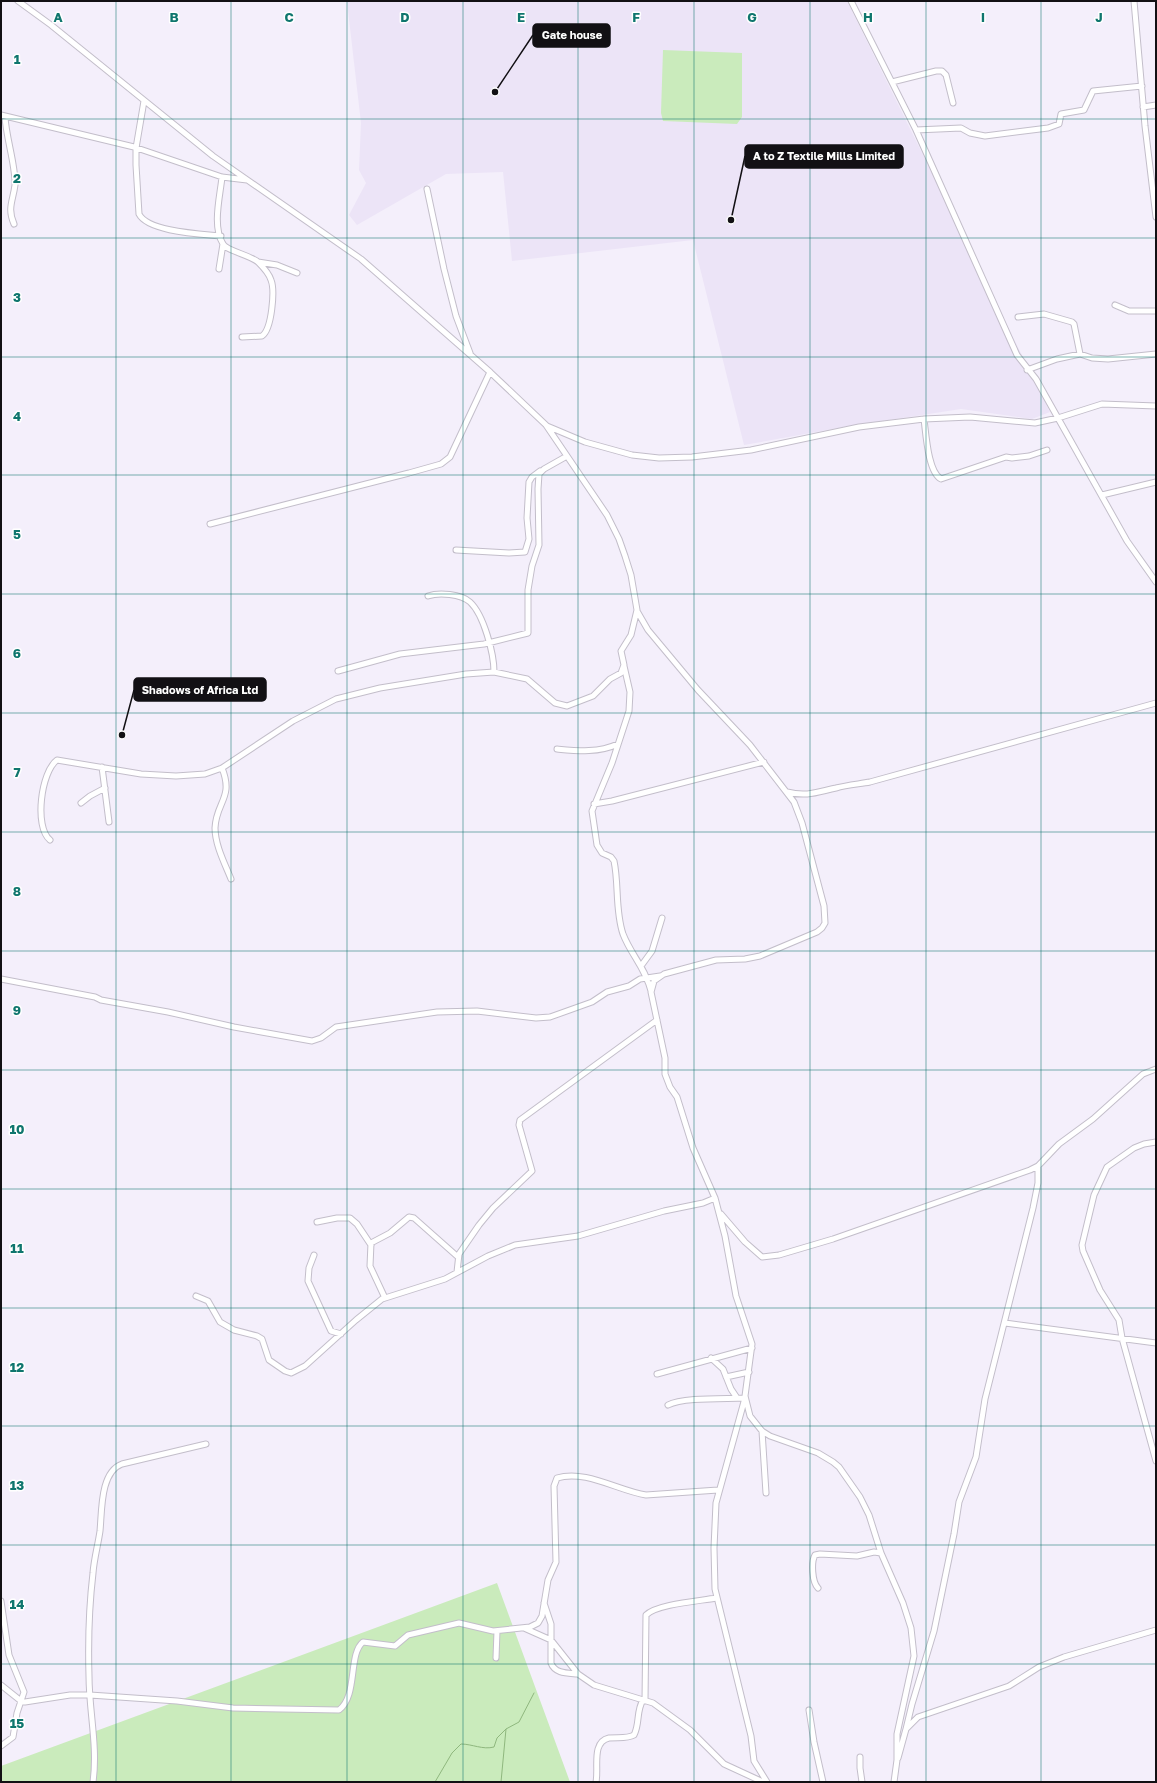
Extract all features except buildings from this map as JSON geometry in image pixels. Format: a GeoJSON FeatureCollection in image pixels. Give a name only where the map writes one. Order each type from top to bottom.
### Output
{"type":"FeatureCollection","features":[{"type":"Feature","properties":{"kind":"street"},"geometry":{"type":"LineString","coordinates":[[1,979],[101,1000],[168,1012],[234,1027],[312,1041],[321,1038],[336,1028],[437,1012],[477,1011],[536,1018],[550,1017],[587,1004],[608,992],[629,986],[647,977],[660,976],[716,960],[745,959],[760,956],[803,939],[822,928],[826,919],[824,906],[796,805],[750,745],[686,675],[645,626],[637,610],[630,575],[619,539],[601,505],[546,425],[471,354],[361,258],[213,156],[51,25],[18,1]]}},
{"type":"Feature","properties":{"kind":"street"},"geometry":{"type":"LineString","coordinates":[[851,1],[916,130],[998,316],[1017,355],[1036,380],[1127,541],[1156,582]]}},
{"type":"Feature","properties":{"kind":"street"},"geometry":{"type":"LineString","coordinates":[[1134,1],[1143,107],[1156,217]]}},
{"type":"Feature","properties":{"kind":"street"},"geometry":{"type":"LineString","coordinates":[[892,82],[942,71],[946,75],[953,102]]}},
{"type":"Feature","properties":{"kind":"street"},"geometry":{"type":"LineString","coordinates":[[916,130],[961,128],[970,133],[985,136],[1048,128],[1059,124],[1061,114],[1084,110],[1093,91],[1142,86]]}},
{"type":"Feature","properties":{"kind":"street"},"geometry":{"type":"LineString","coordinates":[[144,101],[136,148],[139,214],[150,224],[163,228],[220,236]]}},
{"type":"Feature","properties":{"kind":"street"},"geometry":{"type":"LineString","coordinates":[[1143,107],[1156,105]]}},
{"type":"Feature","properties":{"kind":"street"},"geometry":{"type":"LineString","coordinates":[[14,224],[10,215],[10,204],[15,183],[3,116],[136,148],[222,177],[248,180]]}},
{"type":"Feature","properties":{"kind":"street"},"geometry":{"type":"LineString","coordinates":[[222,177],[218,224],[223,244],[228,249],[249,256],[258,262],[269,276],[272,283],[272,306],[269,326],[262,336],[242,337]]}},
{"type":"Feature","properties":{"kind":"street"},"geometry":{"type":"LineString","coordinates":[[427,189],[444,269],[460,327],[471,354]]}},
{"type":"Feature","properties":{"kind":"street"},"geometry":{"type":"LineString","coordinates":[[219,269],[223,244]]}},
{"type":"Feature","properties":{"kind":"street"},"geometry":{"type":"LineString","coordinates":[[258,262],[277,265],[297,273]]}},
{"type":"Feature","properties":{"kind":"street"},"geometry":{"type":"LineString","coordinates":[[1114,305],[1129,311],[1156,311]]}},
{"type":"Feature","properties":{"kind":"street"},"geometry":{"type":"LineString","coordinates":[[1018,317],[1044,314],[1072,322],[1074,324],[1080,354]]}},
{"type":"Feature","properties":{"kind":"street"},"geometry":{"type":"LineString","coordinates":[[1027,370],[1057,359],[1080,354],[1092,358],[1108,359],[1156,354]]}},
{"type":"Feature","properties":{"kind":"street"},"geometry":{"type":"LineString","coordinates":[[210,524],[409,473],[444,462],[450,457],[490,372]]}},
{"type":"Feature","properties":{"kind":"street"},"geometry":{"type":"LineString","coordinates":[[546,425],[596,446],[640,456],[692,458],[751,450],[859,427],[924,419],[970,417],[1027,423],[1058,418],[1102,404],[1156,406]]}},
{"type":"Feature","properties":{"kind":"street"},"geometry":{"type":"LineString","coordinates":[[924,419],[927,444],[934,473],[941,479],[1006,457],[1012,458],[1029,456],[1047,450]]}},
{"type":"Feature","properties":{"kind":"street"},"geometry":{"type":"LineString","coordinates":[[456,550],[509,553],[525,552],[530,539],[527,522],[529,482],[534,475],[567,456]]}},
{"type":"Feature","properties":{"kind":"street"},"geometry":{"type":"LineString","coordinates":[[338,671],[400,654],[489,642],[529,632],[528,590],[532,566],[539,545],[538,489],[540,472]]}},
{"type":"Feature","properties":{"kind":"street"},"geometry":{"type":"LineString","coordinates":[[1102,495],[1156,482]]}},
{"type":"Feature","properties":{"kind":"street"},"geometry":{"type":"LineString","coordinates":[[428,596],[435,594],[451,596],[469,601],[478,613],[489,642],[494,672]]}},
{"type":"Feature","properties":{"kind":"street"},"geometry":{"type":"LineString","coordinates":[[637,610],[631,635],[621,651],[628,678],[630,698],[628,716],[612,763],[594,804],[592,815],[597,845],[602,853],[613,859],[622,933],[647,977],[665,1058],[665,1074],[670,1087],[677,1097],[693,1148],[715,1198],[720,1214],[736,1296],[752,1348],[745,1397],[718,1490],[714,1521],[714,1565],[716,1598],[750,1731],[754,1761],[767,1782]]}},
{"type":"Feature","properties":{"kind":"street"},"geometry":{"type":"LineString","coordinates":[[50,840],[43,831],[41,810],[46,782],[54,762],[60,760],[141,774],[176,776],[199,775],[222,768],[292,721],[336,699],[390,686],[466,674],[494,672],[529,680],[555,703],[567,706],[593,696],[610,679],[621,673],[624,666]]}},
{"type":"Feature","properties":{"kind":"street"},"geometry":{"type":"LineString","coordinates":[[786,792],[796,794],[813,794],[839,787],[870,782],[1156,703]]}},
{"type":"Feature","properties":{"kind":"street"},"geometry":{"type":"LineString","coordinates":[[557,749],[594,751],[606,749],[618,744]]}},
{"type":"Feature","properties":{"kind":"street"},"geometry":{"type":"LineString","coordinates":[[594,804],[612,801],[764,762]]}},
{"type":"Feature","properties":{"kind":"street"},"geometry":{"type":"LineString","coordinates":[[102,767],[109,822]]}},
{"type":"Feature","properties":{"kind":"street"},"geometry":{"type":"LineString","coordinates":[[222,768],[227,783],[227,789],[217,817],[215,832],[231,879]]}},
{"type":"Feature","properties":{"kind":"street"},"geometry":{"type":"LineString","coordinates":[[81,803],[105,788]]}},
{"type":"Feature","properties":{"kind":"street"},"geometry":{"type":"LineString","coordinates":[[641,966],[652,950],[662,918]]}},
{"type":"Feature","properties":{"kind":"street"},"geometry":{"type":"LineString","coordinates":[[651,992],[654,981],[660,976]]}},
{"type":"Feature","properties":{"kind":"street"},"geometry":{"type":"LineString","coordinates":[[457,1272],[458,1257],[461,1250],[484,1219],[531,1172],[531,1165],[519,1125],[520,1120],[656,1020]]}},
{"type":"Feature","properties":{"kind":"street"},"geometry":{"type":"LineString","coordinates":[[720,1214],[755,1253],[762,1257],[779,1255],[963,1195],[1021,1174],[1038,1166],[1051,1152],[1093,1119],[1143,1074],[1156,1068]]}},
{"type":"Feature","properties":{"kind":"street"},"geometry":{"type":"LineString","coordinates":[[1156,1142],[1144,1144],[1134,1148],[1107,1167],[1094,1195],[1082,1242],[1083,1250],[1100,1290],[1119,1320],[1122,1338],[1156,1461]]}},
{"type":"Feature","properties":{"kind":"street"},"geometry":{"type":"LineString","coordinates":[[894,1782],[897,1760],[934,1631],[954,1534],[958,1502],[976,1457],[985,1400],[1036,1198],[1038,1166]]}},
{"type":"Feature","properties":{"kind":"street"},"geometry":{"type":"LineString","coordinates":[[196,1296],[208,1301],[220,1322],[238,1332],[260,1338],[264,1342],[269,1360],[289,1373],[305,1366],[378,1301],[385,1298],[439,1281],[488,1256],[515,1245],[578,1236],[664,1211],[703,1203],[715,1198]]}},
{"type":"Feature","properties":{"kind":"street"},"geometry":{"type":"LineString","coordinates":[[370,1245],[372,1241],[390,1233],[412,1217],[458,1257]]}},
{"type":"Feature","properties":{"kind":"street"},"geometry":{"type":"LineString","coordinates":[[317,1222],[337,1218],[350,1218],[357,1224],[370,1245],[370,1266],[385,1298]]}},
{"type":"Feature","properties":{"kind":"street"},"geometry":{"type":"LineString","coordinates":[[314,1255],[309,1268],[309,1283],[331,1331],[341,1334]]}},
{"type":"Feature","properties":{"kind":"street"},"geometry":{"type":"LineString","coordinates":[[1005,1323],[1156,1343]]}},
{"type":"Feature","properties":{"kind":"street"},"geometry":{"type":"LineString","coordinates":[[657,1374],[752,1348]]}},
{"type":"Feature","properties":{"kind":"street"},"geometry":{"type":"LineString","coordinates":[[711,1358],[722,1369],[737,1398]]}},
{"type":"Feature","properties":{"kind":"street"},"geometry":{"type":"LineString","coordinates":[[726,1377],[749,1372]]}},
{"type":"Feature","properties":{"kind":"street"},"geometry":{"type":"LineString","coordinates":[[745,1397],[750,1416],[762,1431],[777,1439],[818,1453],[833,1462],[865,1507],[881,1553],[911,1628],[914,1656],[896,1734],[897,1760]]}},
{"type":"Feature","properties":{"kind":"street"},"geometry":{"type":"LineString","coordinates":[[668,1405],[692,1401],[745,1397]]}},
{"type":"Feature","properties":{"kind":"street"},"geometry":{"type":"LineString","coordinates":[[762,1431],[766,1493]]}},
{"type":"Feature","properties":{"kind":"street"},"geometry":{"type":"LineString","coordinates":[[93,1782],[94,1764],[88,1649],[91,1594],[101,1508],[109,1475],[114,1468],[122,1464],[206,1444]]}},
{"type":"Feature","properties":{"kind":"street"},"geometry":{"type":"LineString","coordinates":[[1,1685],[21,1701],[29,1702],[70,1695],[90,1694],[177,1701],[233,1708],[336,1711],[341,1709],[346,1700],[357,1650],[364,1642],[395,1646],[408,1635],[461,1623],[497,1631],[524,1628],[538,1623],[542,1616],[550,1575],[556,1562],[554,1486],[557,1478],[563,1476],[606,1482],[634,1493],[646,1495],[718,1490]]}},
{"type":"Feature","properties":{"kind":"street"},"geometry":{"type":"LineString","coordinates":[[818,1588],[814,1583],[813,1557],[815,1555],[849,1554],[857,1556],[874,1552],[881,1553]]}},
{"type":"Feature","properties":{"kind":"street"},"geometry":{"type":"LineString","coordinates":[[596,1782],[598,1746],[602,1741],[608,1739],[634,1735],[638,1724],[639,1707],[644,1700],[646,1615],[652,1610],[716,1598]]}},
{"type":"Feature","properties":{"kind":"street"},"geometry":{"type":"LineString","coordinates":[[1,1601],[9,1655],[23,1689],[13,1737],[1,1746]]}},
{"type":"Feature","properties":{"kind":"street"},"geometry":{"type":"LineString","coordinates":[[544,1602],[550,1619],[551,1663],[553,1668],[560,1672],[578,1674]]}},
{"type":"Feature","properties":{"kind":"street"},"geometry":{"type":"LineString","coordinates":[[524,1628],[551,1640],[578,1674],[594,1685],[653,1703],[680,1721],[724,1764],[763,1782]]}},
{"type":"Feature","properties":{"kind":"street"},"geometry":{"type":"LineString","coordinates":[[906,1729],[918,1717],[1009,1686],[1045,1664],[1086,1650],[1156,1630]]}},
{"type":"Feature","properties":{"kind":"street"},"geometry":{"type":"LineString","coordinates":[[496,1658],[497,1631]]}},
{"type":"Feature","properties":{"kind":"street"},"geometry":{"type":"LineString","coordinates":[[809,1710],[823,1782]]}},
{"type":"Feature","properties":{"kind":"street"},"geometry":{"type":"LineString","coordinates":[[860,1757],[862,1782]]}},
{"type":"Feature","properties":{"kind":"shaded area"},"geometry":{"type":"Polygon","coordinates":[[[847,1],[1050,412],[1032,419],[961,409],[844,427],[744,445],[693,240],[512,261],[503,172],[446,174],[357,225],[349,215],[366,183],[359,170],[361,123],[347,2],[847,1]]]}},
{"type":"Feature","properties":{"kind":"green space"},"geometry":{"type":"Polygon","coordinates":[[[663,50],[742,53],[742,117],[737,124],[663,121],[661,113],[663,50]]]}},
{"type":"Feature","properties":{"kind":"green space"},"geometry":{"type":"Polygon","coordinates":[[[497,1583],[570,1782],[1,1782],[1,1766],[497,1583]]]}},
{"type":"Feature","properties":{"kind":"waterway"},"geometry":{"type":"LineString","coordinates":[[501,1782],[506,1729],[519,1722],[534,1693]]}},
{"type":"Feature","properties":{"kind":"waterway"},"geometry":{"type":"LineString","coordinates":[[435,1782],[452,1753],[461,1744],[486,1748],[494,1747],[497,1738],[506,1729]]}},
{"type":"Feature","properties":{"kind":"place","name":"Gate house"},"geometry":{"type":"Point","coordinates":[495,92]}},
{"type":"Feature","properties":{"kind":"place","name":"A to Z Textile Mills Limited"},"geometry":{"type":"Point","coordinates":[731,220]}},
{"type":"Feature","properties":{"kind":"place","name":"Shadows of Africa Ltd"},"geometry":{"type":"Point","coordinates":[122,735]}}]}
